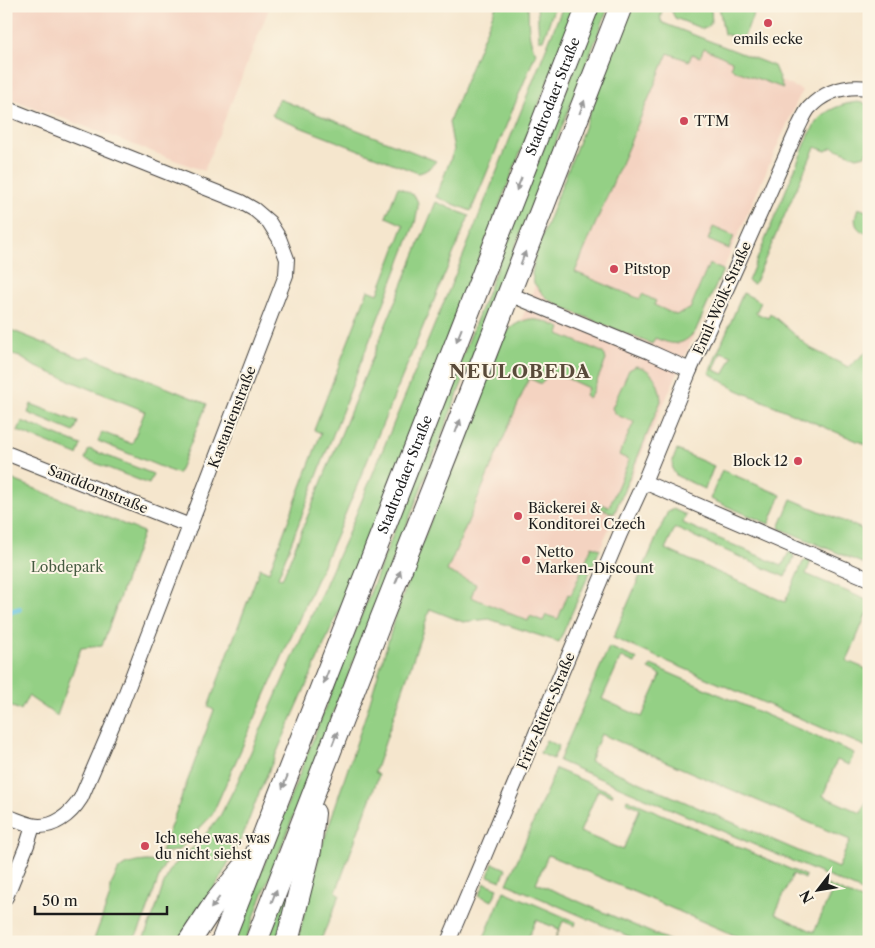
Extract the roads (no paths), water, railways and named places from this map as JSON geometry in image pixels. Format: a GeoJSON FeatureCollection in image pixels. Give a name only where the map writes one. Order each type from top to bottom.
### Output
{"type":"FeatureCollection","features":[{"type":"Feature","properties":{"kind":"main road","name":"Stadtrodaer Straße"},"geometry":{"type":"LineString","coordinates":[[222,942],[588,6]]}},
{"type":"Feature","properties":{"kind":"main road"},"geometry":{"type":"LineString","coordinates":[[256,942],[621,6]]}},
{"type":"Feature","properties":{"kind":"main road"},"geometry":{"type":"LineString","coordinates":[[287,942],[310,850],[317,783]]}},
{"type":"Feature","properties":{"kind":"main road"},"geometry":{"type":"LineString","coordinates":[[188,942],[215,902],[257,852]]}},
{"type":"Feature","properties":{"kind":"street","name":"Emil-Wölk-Straße"},"geometry":{"type":"LineString","coordinates":[[509,294],[690,370],[799,126],[809,108],[821,97],[836,90],[869,88]]}},
{"type":"Feature","properties":{"kind":"street","name":"Kastanienstraße"},"geometry":{"type":"LineString","coordinates":[[6,108],[241,202],[255,210],[269,222],[279,238],[287,258],[286,275],[122,703],[81,798],[74,809],[64,818],[45,826],[34,826]]}},
{"type":"Feature","properties":{"kind":"street","name":"Fritz-Ritter-Straße"},"geometry":{"type":"LineString","coordinates":[[448,942],[690,370]]}},
{"type":"Feature","properties":{"kind":"street","name":"Sanddornstraße"},"geometry":{"type":"LineString","coordinates":[[6,453],[190,526]]}},
{"type":"Feature","properties":{"kind":"street"},"geometry":{"type":"LineString","coordinates":[[644,482],[869,579]]}},
{"type":"Feature","properties":{"kind":"street"},"geometry":{"type":"LineString","coordinates":[[6,816],[34,826],[6,896]]}},
{"type":"Feature","properties":{"kind":"waterway"},"geometry":{"type":"LineString","coordinates":[[6,613],[19,609]]}},
{"type":"Feature","properties":{"kind":"place","name":"emils ecke"},"geometry":{"type":"Point","coordinates":[768,23]}},
{"type":"Feature","properties":{"kind":"place","name":"TTM"},"geometry":{"type":"Point","coordinates":[684,121]}},
{"type":"Feature","properties":{"kind":"place","name":"Pitstop"},"geometry":{"type":"Point","coordinates":[614,269]}},
{"type":"Feature","properties":{"kind":"place","name":"Block 12"},"geometry":{"type":"Point","coordinates":[798,461]}},
{"type":"Feature","properties":{"kind":"place","name":"Bäckerei & Konditorei Czech"},"geometry":{"type":"Point","coordinates":[518,516]}},
{"type":"Feature","properties":{"kind":"place","name":"Netto Marken-Discount"},"geometry":{"type":"Point","coordinates":[526,560]}},
{"type":"Feature","properties":{"kind":"place","name":"Ich sehe was, was du nicht siehst"},"geometry":{"type":"Point","coordinates":[145,846]}},
{"type":"Feature","properties":{"kind":"district","name":"NEULOBEDA"},"geometry":{"type":"Point","coordinates":[520,371]}},
{"type":"Feature","properties":{"kind":"park label","name":"Lobdepark"},"geometry":{"type":"Point","coordinates":[67,567]}}]}
